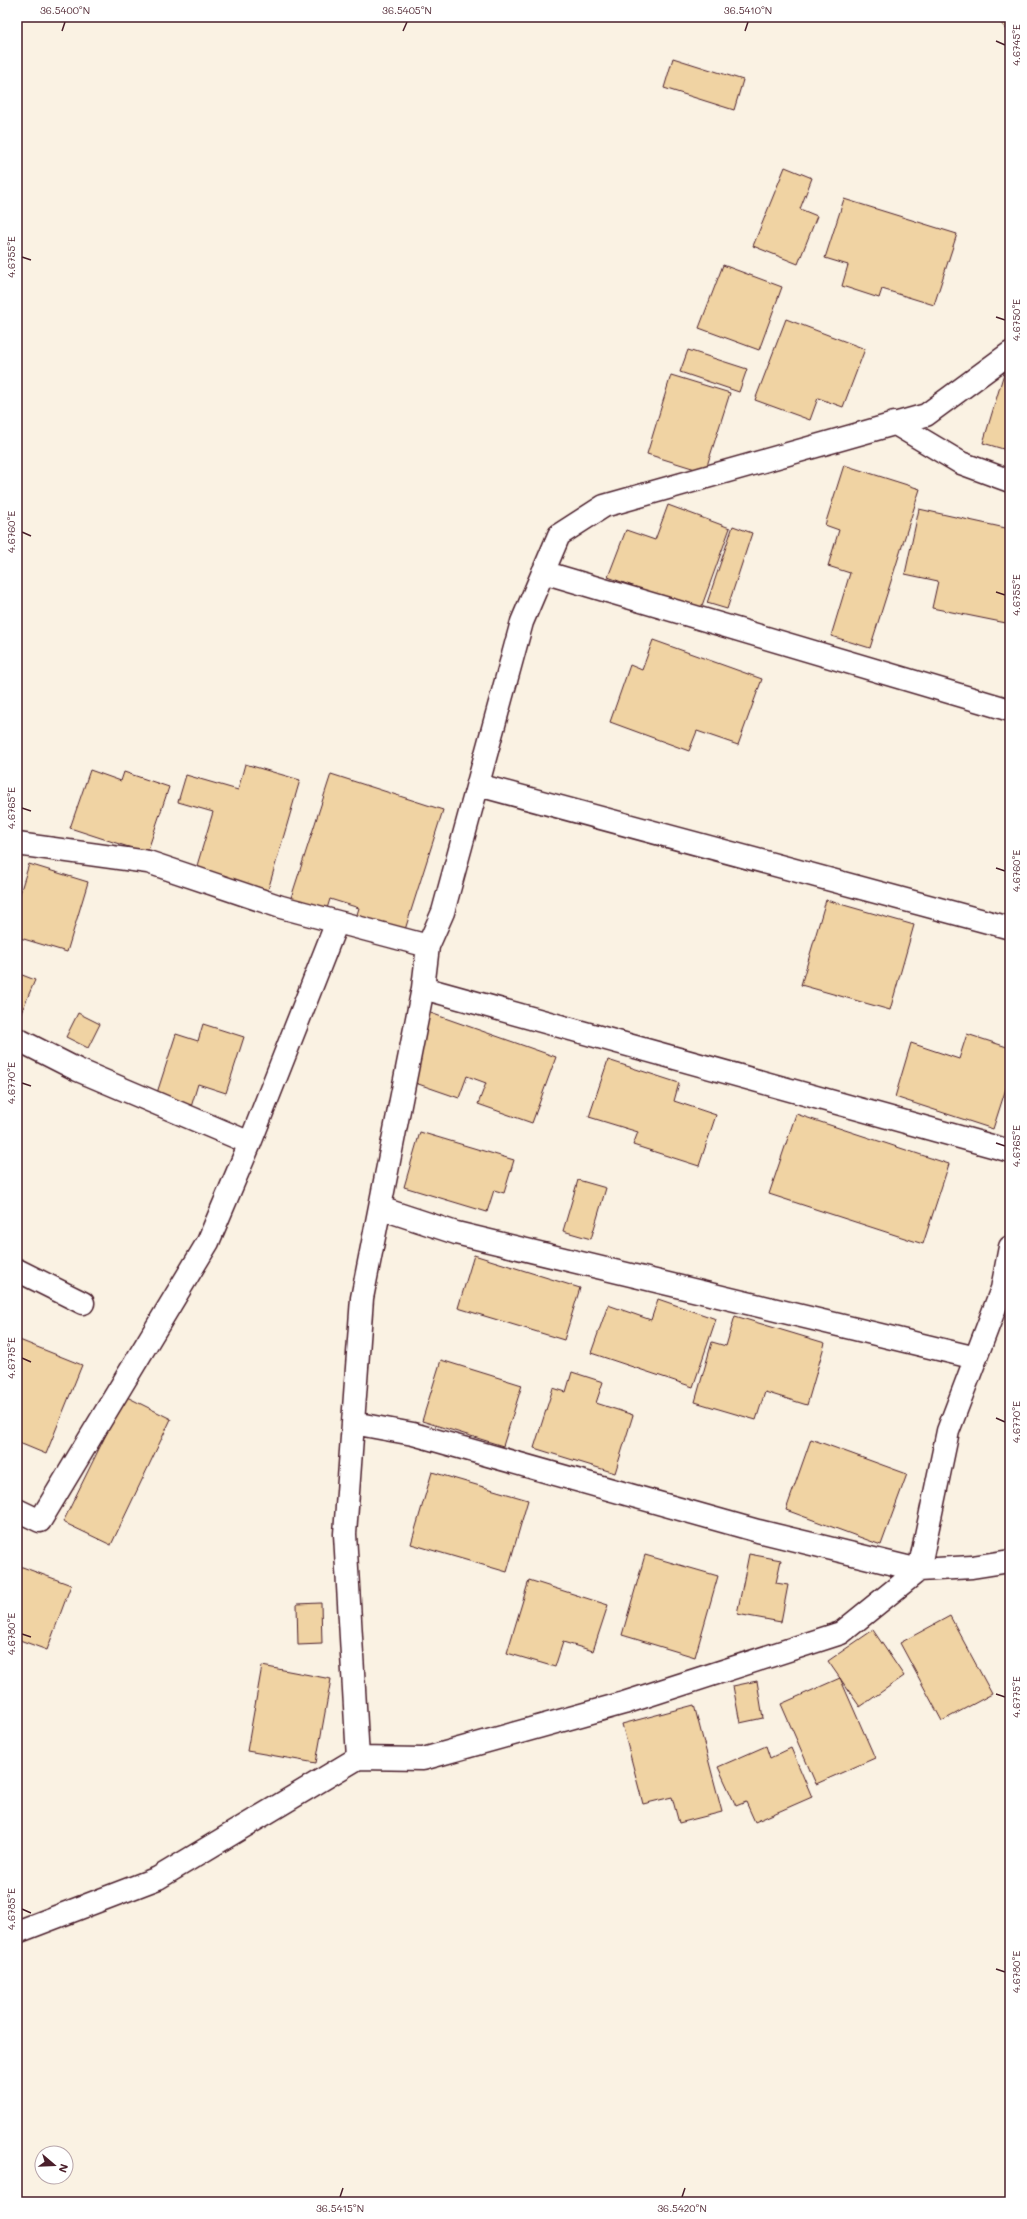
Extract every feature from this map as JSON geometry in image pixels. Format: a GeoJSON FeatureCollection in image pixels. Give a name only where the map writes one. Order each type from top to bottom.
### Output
{"type":"FeatureCollection","features":[{"type":"Feature","properties":{"kind":"street"},"geometry":{"type":"LineString","coordinates":[[358,1758],[345,1534],[362,1298],[423,988],[428,946],[443,912],[522,622],[559,535],[604,506],[926,415],[1010,353]]}},
{"type":"Feature","properties":{"kind":"street"},"geometry":{"type":"LineString","coordinates":[[894,423],[961,463],[1010,481]]}},
{"type":"Feature","properties":{"kind":"street"},"geometry":{"type":"LineString","coordinates":[[544,572],[1010,710]]}},
{"type":"Feature","properties":{"kind":"street"},"geometry":{"type":"LineString","coordinates":[[478,785],[1010,928]]}},
{"type":"Feature","properties":{"kind":"street"},"geometry":{"type":"LineString","coordinates":[[17,844],[148,862],[281,907],[428,946]]}},
{"type":"Feature","properties":{"kind":"street"},"geometry":{"type":"LineString","coordinates":[[17,1510],[40,1521],[208,1242],[250,1143],[337,922]]}},
{"type":"Feature","properties":{"kind":"street"},"geometry":{"type":"LineString","coordinates":[[423,988],[1010,1151]]}},
{"type":"Feature","properties":{"kind":"street"},"geometry":{"type":"LineString","coordinates":[[17,1039],[78,1070],[250,1143]]}},
{"type":"Feature","properties":{"kind":"street"},"geometry":{"type":"LineString","coordinates":[[380,1208],[456,1233],[976,1358]]}},
{"type":"Feature","properties":{"kind":"street"},"geometry":{"type":"LineString","coordinates":[[17,1932],[158,1878],[358,1758],[423,1759],[624,1703],[841,1633],[919,1570],[948,1431],[1002,1289],[1010,1247]]}},
{"type":"Feature","properties":{"kind":"street"},"geometry":{"type":"LineString","coordinates":[[17,1270],[83,1303]]}},
{"type":"Feature","properties":{"kind":"street"},"geometry":{"type":"LineString","coordinates":[[354,1423],[413,1434],[758,1531],[919,1570],[972,1567],[1010,1561]]}},
{"type":"Feature","properties":{"kind":"building"},"geometry":{"type":"Polygon","coordinates":[[[995,17],[1010,17],[1010,33],[995,17]]]}},
{"type":"Feature","properties":{"kind":"building"},"geometry":{"type":"Polygon","coordinates":[[[673,58],[743,80],[734,110],[664,88],[673,58]]]}},
{"type":"Feature","properties":{"kind":"building"},"geometry":{"type":"Polygon","coordinates":[[[785,167],[812,178],[800,209],[817,216],[798,264],[753,246],[785,167]]]}},
{"type":"Feature","properties":{"kind":"building"},"geometry":{"type":"Polygon","coordinates":[[[844,199],[957,234],[934,305],[882,289],[879,298],[842,286],[848,265],[825,258],[844,199]]]}},
{"type":"Feature","properties":{"kind":"building"},"geometry":{"type":"Polygon","coordinates":[[[723,265],[782,287],[759,350],[699,328],[723,265]]]}},
{"type":"Feature","properties":{"kind":"building"},"geometry":{"type":"Polygon","coordinates":[[[786,319],[865,349],[843,407],[818,398],[810,420],[755,400],[786,319]]]}},
{"type":"Feature","properties":{"kind":"building"},"geometry":{"type":"Polygon","coordinates":[[[688,350],[747,369],[739,392],[680,372],[688,350]]]}},
{"type":"Feature","properties":{"kind":"building"},"geometry":{"type":"Polygon","coordinates":[[[1005,370],[1010,372],[1010,451],[983,443],[1005,370]]]}},
{"type":"Feature","properties":{"kind":"building"},"geometry":{"type":"Polygon","coordinates":[[[671,375],[730,393],[705,472],[647,454],[671,375]]]}},
{"type":"Feature","properties":{"kind":"building"},"geometry":{"type":"Polygon","coordinates":[[[844,465],[920,489],[870,648],[831,636],[850,573],[828,566],[839,530],[825,525],[844,465]]]}},
{"type":"Feature","properties":{"kind":"building"},"geometry":{"type":"Polygon","coordinates":[[[668,505],[730,528],[700,611],[608,577],[626,530],[655,540],[668,505]]]}},
{"type":"Feature","properties":{"kind":"building"},"geometry":{"type":"Polygon","coordinates":[[[919,509],[1010,529],[1010,603],[1006,623],[932,608],[938,581],[905,574],[919,509]]]}},
{"type":"Feature","properties":{"kind":"building"},"geometry":{"type":"Polygon","coordinates":[[[733,526],[752,533],[727,609],[707,603],[733,526]]]}},
{"type":"Feature","properties":{"kind":"building"},"geometry":{"type":"Polygon","coordinates":[[[653,640],[762,679],[738,745],[697,731],[689,751],[610,722],[630,665],[642,670],[653,640]]]}},
{"type":"Feature","properties":{"kind":"building"},"geometry":{"type":"Polygon","coordinates":[[[245,764],[300,780],[268,890],[196,869],[213,812],[178,802],[186,775],[238,790],[245,764]]]}},
{"type":"Feature","properties":{"kind":"building"},"geometry":{"type":"Polygon","coordinates":[[[90,770],[121,781],[124,772],[169,787],[147,853],[70,828],[90,770]]]}},
{"type":"Feature","properties":{"kind":"building"},"geometry":{"type":"Polygon","coordinates":[[[331,774],[443,810],[403,936],[355,921],[359,908],[330,899],[325,915],[289,904],[331,774]]]}},
{"type":"Feature","properties":{"kind":"building"},"geometry":{"type":"Polygon","coordinates":[[[29,864],[88,882],[67,952],[17,937],[17,903],[29,864]]]}},
{"type":"Feature","properties":{"kind":"building"},"geometry":{"type":"Polygon","coordinates":[[[826,900],[914,925],[890,1010],[801,985],[826,900]]]}},
{"type":"Feature","properties":{"kind":"building"},"geometry":{"type":"Polygon","coordinates":[[[17,973],[35,980],[21,1013],[17,1012],[17,973]]]}},
{"type":"Feature","properties":{"kind":"building"},"geometry":{"type":"Polygon","coordinates":[[[422,1010],[556,1057],[532,1123],[478,1104],[486,1083],[467,1076],[459,1098],[398,1077],[422,1010]]]}},
{"type":"Feature","properties":{"kind":"building"},"geometry":{"type":"Polygon","coordinates":[[[78,1013],[100,1024],[88,1048],[66,1037],[78,1013]]]}},
{"type":"Feature","properties":{"kind":"building"},"geometry":{"type":"Polygon","coordinates":[[[203,1024],[244,1037],[226,1093],[198,1084],[191,1107],[156,1096],[176,1034],[198,1041],[203,1024]]]}},
{"type":"Feature","properties":{"kind":"building"},"geometry":{"type":"Polygon","coordinates":[[[967,1034],[1010,1048],[1010,1076],[993,1129],[895,1097],[911,1043],[959,1059],[967,1034]]]}},
{"type":"Feature","properties":{"kind":"building"},"geometry":{"type":"Polygon","coordinates":[[[608,1060],[679,1083],[674,1101],[716,1115],[699,1166],[633,1145],[638,1132],[589,1117],[608,1060]]]}},
{"type":"Feature","properties":{"kind":"building"},"geometry":{"type":"Polygon","coordinates":[[[796,1114],[949,1164],[923,1244],[769,1194],[796,1114]]]}},
{"type":"Feature","properties":{"kind":"building"},"geometry":{"type":"Polygon","coordinates":[[[420,1132],[514,1160],[504,1193],[494,1190],[487,1212],[404,1187],[420,1132]]]}},
{"type":"Feature","properties":{"kind":"building"},"geometry":{"type":"Polygon","coordinates":[[[578,1180],[606,1188],[591,1239],[563,1231],[578,1180]]]}},
{"type":"Feature","properties":{"kind":"building"},"geometry":{"type":"Polygon","coordinates":[[[474,1255],[580,1288],[564,1340],[458,1308],[474,1255]]]}},
{"type":"Feature","properties":{"kind":"building"},"geometry":{"type":"Polygon","coordinates":[[[658,1299],[716,1319],[693,1387],[591,1353],[608,1305],[651,1320],[658,1299]]]}},
{"type":"Feature","properties":{"kind":"building"},"geometry":{"type":"Polygon","coordinates":[[[735,1316],[825,1343],[807,1405],[765,1392],[756,1420],[695,1402],[712,1342],[726,1346],[735,1316]]]}},
{"type":"Feature","properties":{"kind":"building"},"geometry":{"type":"Polygon","coordinates":[[[17,1339],[82,1365],[46,1454],[17,1442],[17,1339]]]}},
{"type":"Feature","properties":{"kind":"building"},"geometry":{"type":"Polygon","coordinates":[[[441,1360],[522,1385],[503,1446],[422,1421],[441,1360]]]}},
{"type":"Feature","properties":{"kind":"building"},"geometry":{"type":"Polygon","coordinates":[[[572,1372],[603,1382],[596,1403],[633,1415],[615,1473],[534,1448],[553,1388],[566,1392],[572,1372]]]}},
{"type":"Feature","properties":{"kind":"building"},"geometry":{"type":"Polygon","coordinates":[[[125,1396],[171,1419],[111,1545],[63,1522],[125,1396]]]}},
{"type":"Feature","properties":{"kind":"building"},"geometry":{"type":"Polygon","coordinates":[[[811,1439],[907,1474],[881,1545],[786,1510],[811,1439]]]}},
{"type":"Feature","properties":{"kind":"building"},"geometry":{"type":"Polygon","coordinates":[[[432,1472],[528,1500],[507,1572],[411,1544],[432,1472]]]}},
{"type":"Feature","properties":{"kind":"building"},"geometry":{"type":"Polygon","coordinates":[[[749,1554],[781,1560],[776,1583],[788,1585],[781,1622],[737,1614],[749,1554]]]}},
{"type":"Feature","properties":{"kind":"building"},"geometry":{"type":"Polygon","coordinates":[[[645,1555],[718,1576],[695,1657],[622,1635],[645,1555]]]}},
{"type":"Feature","properties":{"kind":"building"},"geometry":{"type":"Polygon","coordinates":[[[17,1565],[71,1585],[47,1650],[17,1639],[17,1565]]]}},
{"type":"Feature","properties":{"kind":"building"},"geometry":{"type":"Polygon","coordinates":[[[529,1580],[608,1605],[593,1651],[563,1642],[555,1667],[507,1653],[529,1580]]]}},
{"type":"Feature","properties":{"kind":"building"},"geometry":{"type":"Polygon","coordinates":[[[321,1603],[322,1644],[298,1645],[297,1604],[321,1603]]]}},
{"type":"Feature","properties":{"kind":"building"},"geometry":{"type":"Polygon","coordinates":[[[950,1616],[992,1694],[942,1721],[900,1643],[950,1616]]]}},
{"type":"Feature","properties":{"kind":"building"},"geometry":{"type":"Polygon","coordinates":[[[873,1630],[904,1676],[860,1707],[828,1661],[873,1630]]]}},
{"type":"Feature","properties":{"kind":"building"},"geometry":{"type":"Polygon","coordinates":[[[262,1666],[331,1679],[316,1763],[247,1751],[262,1666]]]}},
{"type":"Feature","properties":{"kind":"building"},"geometry":{"type":"Polygon","coordinates":[[[840,1678],[875,1758],[816,1784],[781,1704],[840,1678]]]}},
{"type":"Feature","properties":{"kind":"building"},"geometry":{"type":"Polygon","coordinates":[[[757,1681],[763,1718],[740,1723],[733,1686],[757,1681]]]}},
{"type":"Feature","properties":{"kind":"building"},"geometry":{"type":"Polygon","coordinates":[[[694,1705],[722,1812],[679,1823],[672,1797],[643,1804],[622,1724],[694,1705]]]}},
{"type":"Feature","properties":{"kind":"building"},"geometry":{"type":"Polygon","coordinates":[[[766,1746],[770,1758],[791,1748],[812,1797],[755,1822],[746,1802],[736,1806],[718,1767],[766,1746]]]}}]}
